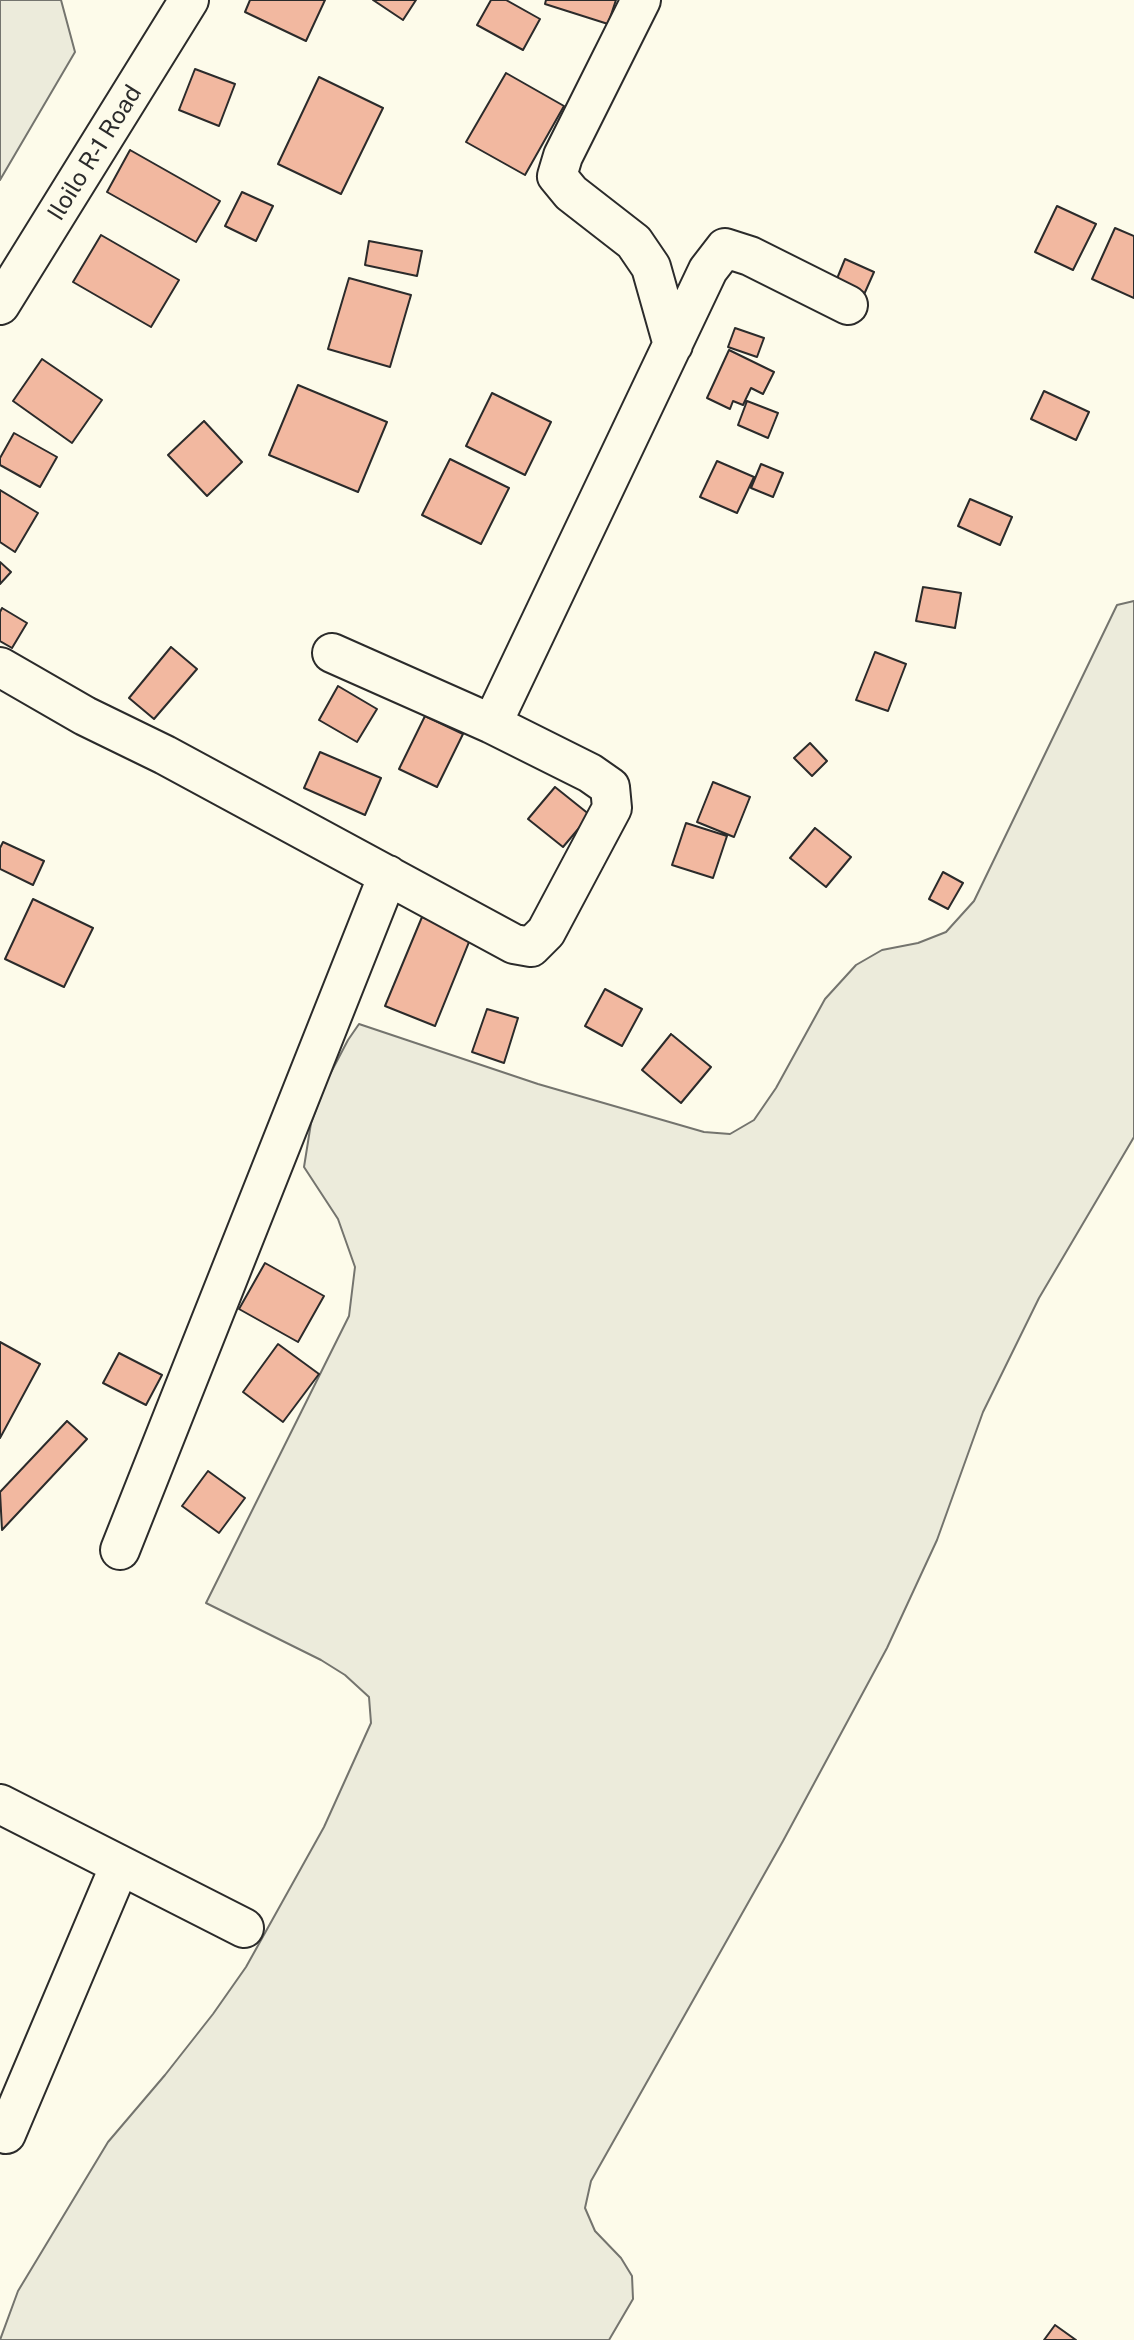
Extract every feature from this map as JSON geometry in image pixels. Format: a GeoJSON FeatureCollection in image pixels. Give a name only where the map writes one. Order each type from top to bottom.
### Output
{"type":"FeatureCollection","features":[{"type":"Feature","properties":{"kind":"street","name":"Iloilo R-1 Road"},"geometry":{"type":"LineString","coordinates":[[0,305],[189,0]]}},
{"type":"Feature","properties":{"kind":"street"},"geometry":{"type":"LineString","coordinates":[[641,0],[564,156],[557,176],[571,193],[634,242],[651,267],[673,345]]}},
{"type":"Feature","properties":{"kind":"street"},"geometry":{"type":"LineString","coordinates":[[492,724],[708,270],[725,248],[750,256],[848,305]]}},
{"type":"Feature","properties":{"kind":"street"},"geometry":{"type":"LineString","coordinates":[[0,667],[85,716],[165,755],[514,944],[531,947],[546,932],[612,808],[610,787],[590,772],[492,724],[332,653]]}},
{"type":"Feature","properties":{"kind":"street"},"geometry":{"type":"LineString","coordinates":[[120,1550],[388,875]]}},
{"type":"Feature","properties":{"kind":"street"},"geometry":{"type":"LineString","coordinates":[[0,1804],[244,1928]]}},
{"type":"Feature","properties":{"kind":"street"},"geometry":{"type":"LineString","coordinates":[[6,2134],[120,1865]]}},
{"type":"Feature","properties":{"kind":"shaded area"},"geometry":{"type":"Polygon","coordinates":[[[0,0],[61,0],[75,52],[0,180],[0,0]]]}},
{"type":"Feature","properties":{"kind":"shaded area"},"geometry":{"type":"Polygon","coordinates":[[[1134,601],[1134,1137],[1039,1298],[983,1412],[937,1540],[887,1648],[783,1841],[591,2181],[585,2208],[595,2231],[621,2258],[632,2276],[633,2299],[609,2340],[0,2340],[18,2291],[108,2142],[165,2075],[246,1967],[324,1827],[371,1723],[369,1697],[345,1675],[321,1660],[206,1603],[349,1316],[355,1267],[338,1219],[304,1167],[311,1123],[328,1078],[348,1040],[359,1024],[538,1084],[704,1132],[730,1134],[754,1120],[776,1088],[825,999],[856,965],[882,950],[918,943],[946,932],[974,901],[1117,605],[1134,601]]]}},
{"type":"Feature","properties":{"kind":"building"},"geometry":{"type":"Polygon","coordinates":[[[250,0],[325,0],[306,41],[245,12],[250,0]]]}},
{"type":"Feature","properties":{"kind":"building"},"geometry":{"type":"Polygon","coordinates":[[[373,0],[416,0],[403,20],[373,0]]]}},
{"type":"Feature","properties":{"kind":"building"},"geometry":{"type":"Polygon","coordinates":[[[491,0],[506,0],[540,19],[523,50],[477,25],[491,0]]]}},
{"type":"Feature","properties":{"kind":"building"},"geometry":{"type":"Polygon","coordinates":[[[546,0],[616,0],[608,24],[545,4],[546,0]]]}},
{"type":"Feature","properties":{"kind":"building"},"geometry":{"type":"Polygon","coordinates":[[[195,69],[235,84],[219,126],[179,110],[195,69]]]}},
{"type":"Feature","properties":{"kind":"building"},"geometry":{"type":"Polygon","coordinates":[[[506,73],[564,106],[525,175],[466,142],[506,73]]]}},
{"type":"Feature","properties":{"kind":"building"},"geometry":{"type":"Polygon","coordinates":[[[319,77],[383,108],[341,194],[278,164],[319,77]]]}},
{"type":"Feature","properties":{"kind":"building"},"geometry":{"type":"Polygon","coordinates":[[[130,150],[220,201],[196,242],[107,192],[130,150]]]}},
{"type":"Feature","properties":{"kind":"building"},"geometry":{"type":"Polygon","coordinates":[[[242,192],[273,206],[256,241],[225,226],[242,192]]]}},
{"type":"Feature","properties":{"kind":"building"},"geometry":{"type":"Polygon","coordinates":[[[1057,206],[1096,224],[1073,270],[1035,252],[1057,206]]]}},
{"type":"Feature","properties":{"kind":"building"},"geometry":{"type":"Polygon","coordinates":[[[1115,228],[1134,236],[1134,298],[1092,279],[1115,228]]]}},
{"type":"Feature","properties":{"kind":"building"},"geometry":{"type":"Polygon","coordinates":[[[101,235],[179,280],[151,327],[73,282],[101,235]]]}},
{"type":"Feature","properties":{"kind":"building"},"geometry":{"type":"Polygon","coordinates":[[[369,241],[422,251],[417,276],[365,265],[369,241]]]}},
{"type":"Feature","properties":{"kind":"building"},"geometry":{"type":"Polygon","coordinates":[[[845,259],[874,272],[862,299],[834,286],[845,259]]]}},
{"type":"Feature","properties":{"kind":"building"},"geometry":{"type":"Polygon","coordinates":[[[349,278],[411,295],[390,367],[328,349],[349,278]]]}},
{"type":"Feature","properties":{"kind":"building"},"geometry":{"type":"Polygon","coordinates":[[[735,328],[764,338],[757,357],[728,347],[735,328]]]}},
{"type":"Feature","properties":{"kind":"building"},"geometry":{"type":"Polygon","coordinates":[[[729,350],[774,372],[763,394],[751,388],[743,405],[733,401],[730,409],[707,398],[729,350]]]}},
{"type":"Feature","properties":{"kind":"building"},"geometry":{"type":"Polygon","coordinates":[[[42,359],[102,400],[72,443],[13,401],[42,359]]]}},
{"type":"Feature","properties":{"kind":"building"},"geometry":{"type":"Polygon","coordinates":[[[298,385],[387,422],[358,492],[269,455],[298,385]]]}},
{"type":"Feature","properties":{"kind":"building"},"geometry":{"type":"Polygon","coordinates":[[[1044,391],[1089,412],[1076,440],[1031,419],[1044,391]]]}},
{"type":"Feature","properties":{"kind":"building"},"geometry":{"type":"Polygon","coordinates":[[[492,393],[551,422],[525,475],[466,446],[492,393]]]}},
{"type":"Feature","properties":{"kind":"building"},"geometry":{"type":"Polygon","coordinates":[[[747,401],[778,413],[768,438],[738,425],[747,401]]]}},
{"type":"Feature","properties":{"kind":"building"},"geometry":{"type":"Polygon","coordinates":[[[204,421],[242,462],[207,496],[168,455],[204,421]]]}},
{"type":"Feature","properties":{"kind":"building"},"geometry":{"type":"Polygon","coordinates":[[[14,433],[57,457],[40,487],[0,465],[0,458],[14,433]]]}},
{"type":"Feature","properties":{"kind":"building"},"geometry":{"type":"Polygon","coordinates":[[[450,459],[509,488],[481,544],[422,515],[450,459]]]}},
{"type":"Feature","properties":{"kind":"building"},"geometry":{"type":"Polygon","coordinates":[[[717,461],[754,477],[737,513],[700,497],[717,461]]]}},
{"type":"Feature","properties":{"kind":"building"},"geometry":{"type":"Polygon","coordinates":[[[761,464],[783,473],[773,497],[751,488],[761,464]]]}},
{"type":"Feature","properties":{"kind":"building"},"geometry":{"type":"Polygon","coordinates":[[[0,490],[38,513],[15,552],[0,542],[0,490]]]}},
{"type":"Feature","properties":{"kind":"building"},"geometry":{"type":"Polygon","coordinates":[[[970,499],[1012,517],[1000,545],[958,526],[970,499]]]}},
{"type":"Feature","properties":{"kind":"building"},"geometry":{"type":"Polygon","coordinates":[[[0,562],[11,572],[0,584],[0,562]]]}},
{"type":"Feature","properties":{"kind":"building"},"geometry":{"type":"Polygon","coordinates":[[[923,587],[961,593],[955,628],[916,621],[923,587]]]}},
{"type":"Feature","properties":{"kind":"building"},"geometry":{"type":"Polygon","coordinates":[[[2,608],[27,623],[12,648],[0,641],[2,608]]]}},
{"type":"Feature","properties":{"kind":"building"},"geometry":{"type":"Polygon","coordinates":[[[171,647],[197,669],[154,719],[129,698],[171,647]]]}},
{"type":"Feature","properties":{"kind":"building"},"geometry":{"type":"Polygon","coordinates":[[[875,652],[906,664],[888,711],[856,700],[875,652]]]}},
{"type":"Feature","properties":{"kind":"building"},"geometry":{"type":"Polygon","coordinates":[[[338,686],[377,709],[357,742],[319,720],[338,686]]]}},
{"type":"Feature","properties":{"kind":"building"},"geometry":{"type":"Polygon","coordinates":[[[425,716],[463,734],[437,787],[399,769],[425,716]]]}},
{"type":"Feature","properties":{"kind":"building"},"geometry":{"type":"Polygon","coordinates":[[[810,743],[827,761],[812,776],[794,758],[810,743]]]}},
{"type":"Feature","properties":{"kind":"building"},"geometry":{"type":"Polygon","coordinates":[[[320,752],[381,778],[365,815],[304,788],[320,752]]]}},
{"type":"Feature","properties":{"kind":"building"},"geometry":{"type":"Polygon","coordinates":[[[713,782],[750,797],[734,837],[697,822],[713,782]]]}},
{"type":"Feature","properties":{"kind":"building"},"geometry":{"type":"Polygon","coordinates":[[[555,787],[590,815],[563,847],[528,819],[555,787]]]}},
{"type":"Feature","properties":{"kind":"building"},"geometry":{"type":"Polygon","coordinates":[[[686,823],[727,836],[713,878],[672,865],[686,823]]]}},
{"type":"Feature","properties":{"kind":"building"},"geometry":{"type":"Polygon","coordinates":[[[815,828],[851,857],[826,887],[790,858],[815,828]]]}},
{"type":"Feature","properties":{"kind":"building"},"geometry":{"type":"Polygon","coordinates":[[[3,842],[44,861],[33,885],[0,869],[0,848],[3,842]]]}},
{"type":"Feature","properties":{"kind":"building"},"geometry":{"type":"Polygon","coordinates":[[[943,872],[963,883],[948,909],[929,899],[943,872]]]}},
{"type":"Feature","properties":{"kind":"building"},"geometry":{"type":"Polygon","coordinates":[[[33,899],[93,928],[64,987],[5,959],[33,899]]]}},
{"type":"Feature","properties":{"kind":"building"},"geometry":{"type":"Polygon","coordinates":[[[422,917],[471,937],[435,1026],[385,1006],[422,917]]]}},
{"type":"Feature","properties":{"kind":"building"},"geometry":{"type":"Polygon","coordinates":[[[605,989],[642,1009],[622,1046],[585,1026],[605,989]]]}},
{"type":"Feature","properties":{"kind":"building"},"geometry":{"type":"Polygon","coordinates":[[[487,1009],[518,1018],[504,1063],[472,1052],[487,1009]]]}},
{"type":"Feature","properties":{"kind":"building"},"geometry":{"type":"Polygon","coordinates":[[[671,1034],[711,1067],[681,1103],[642,1070],[671,1034]]]}},
{"type":"Feature","properties":{"kind":"building"},"geometry":{"type":"Polygon","coordinates":[[[265,1263],[324,1296],[298,1342],[239,1309],[265,1263]]]}},
{"type":"Feature","properties":{"kind":"building"},"geometry":{"type":"Polygon","coordinates":[[[0,1342],[40,1364],[0,1438],[0,1342]]]}},
{"type":"Feature","properties":{"kind":"building"},"geometry":{"type":"Polygon","coordinates":[[[278,1344],[319,1374],[283,1422],[243,1392],[278,1344]]]}},
{"type":"Feature","properties":{"kind":"building"},"geometry":{"type":"Polygon","coordinates":[[[119,1353],[162,1375],[146,1405],[103,1383],[119,1353]]]}},
{"type":"Feature","properties":{"kind":"building"},"geometry":{"type":"Polygon","coordinates":[[[67,1421],[87,1439],[2,1530],[0,1492],[67,1421]]]}},
{"type":"Feature","properties":{"kind":"building"},"geometry":{"type":"Polygon","coordinates":[[[208,1471],[245,1498],[219,1533],[182,1506],[208,1471]]]}},
{"type":"Feature","properties":{"kind":"building"},"geometry":{"type":"Polygon","coordinates":[[[1055,2325],[1076,2340],[1044,2340],[1055,2325]]]}}]}
